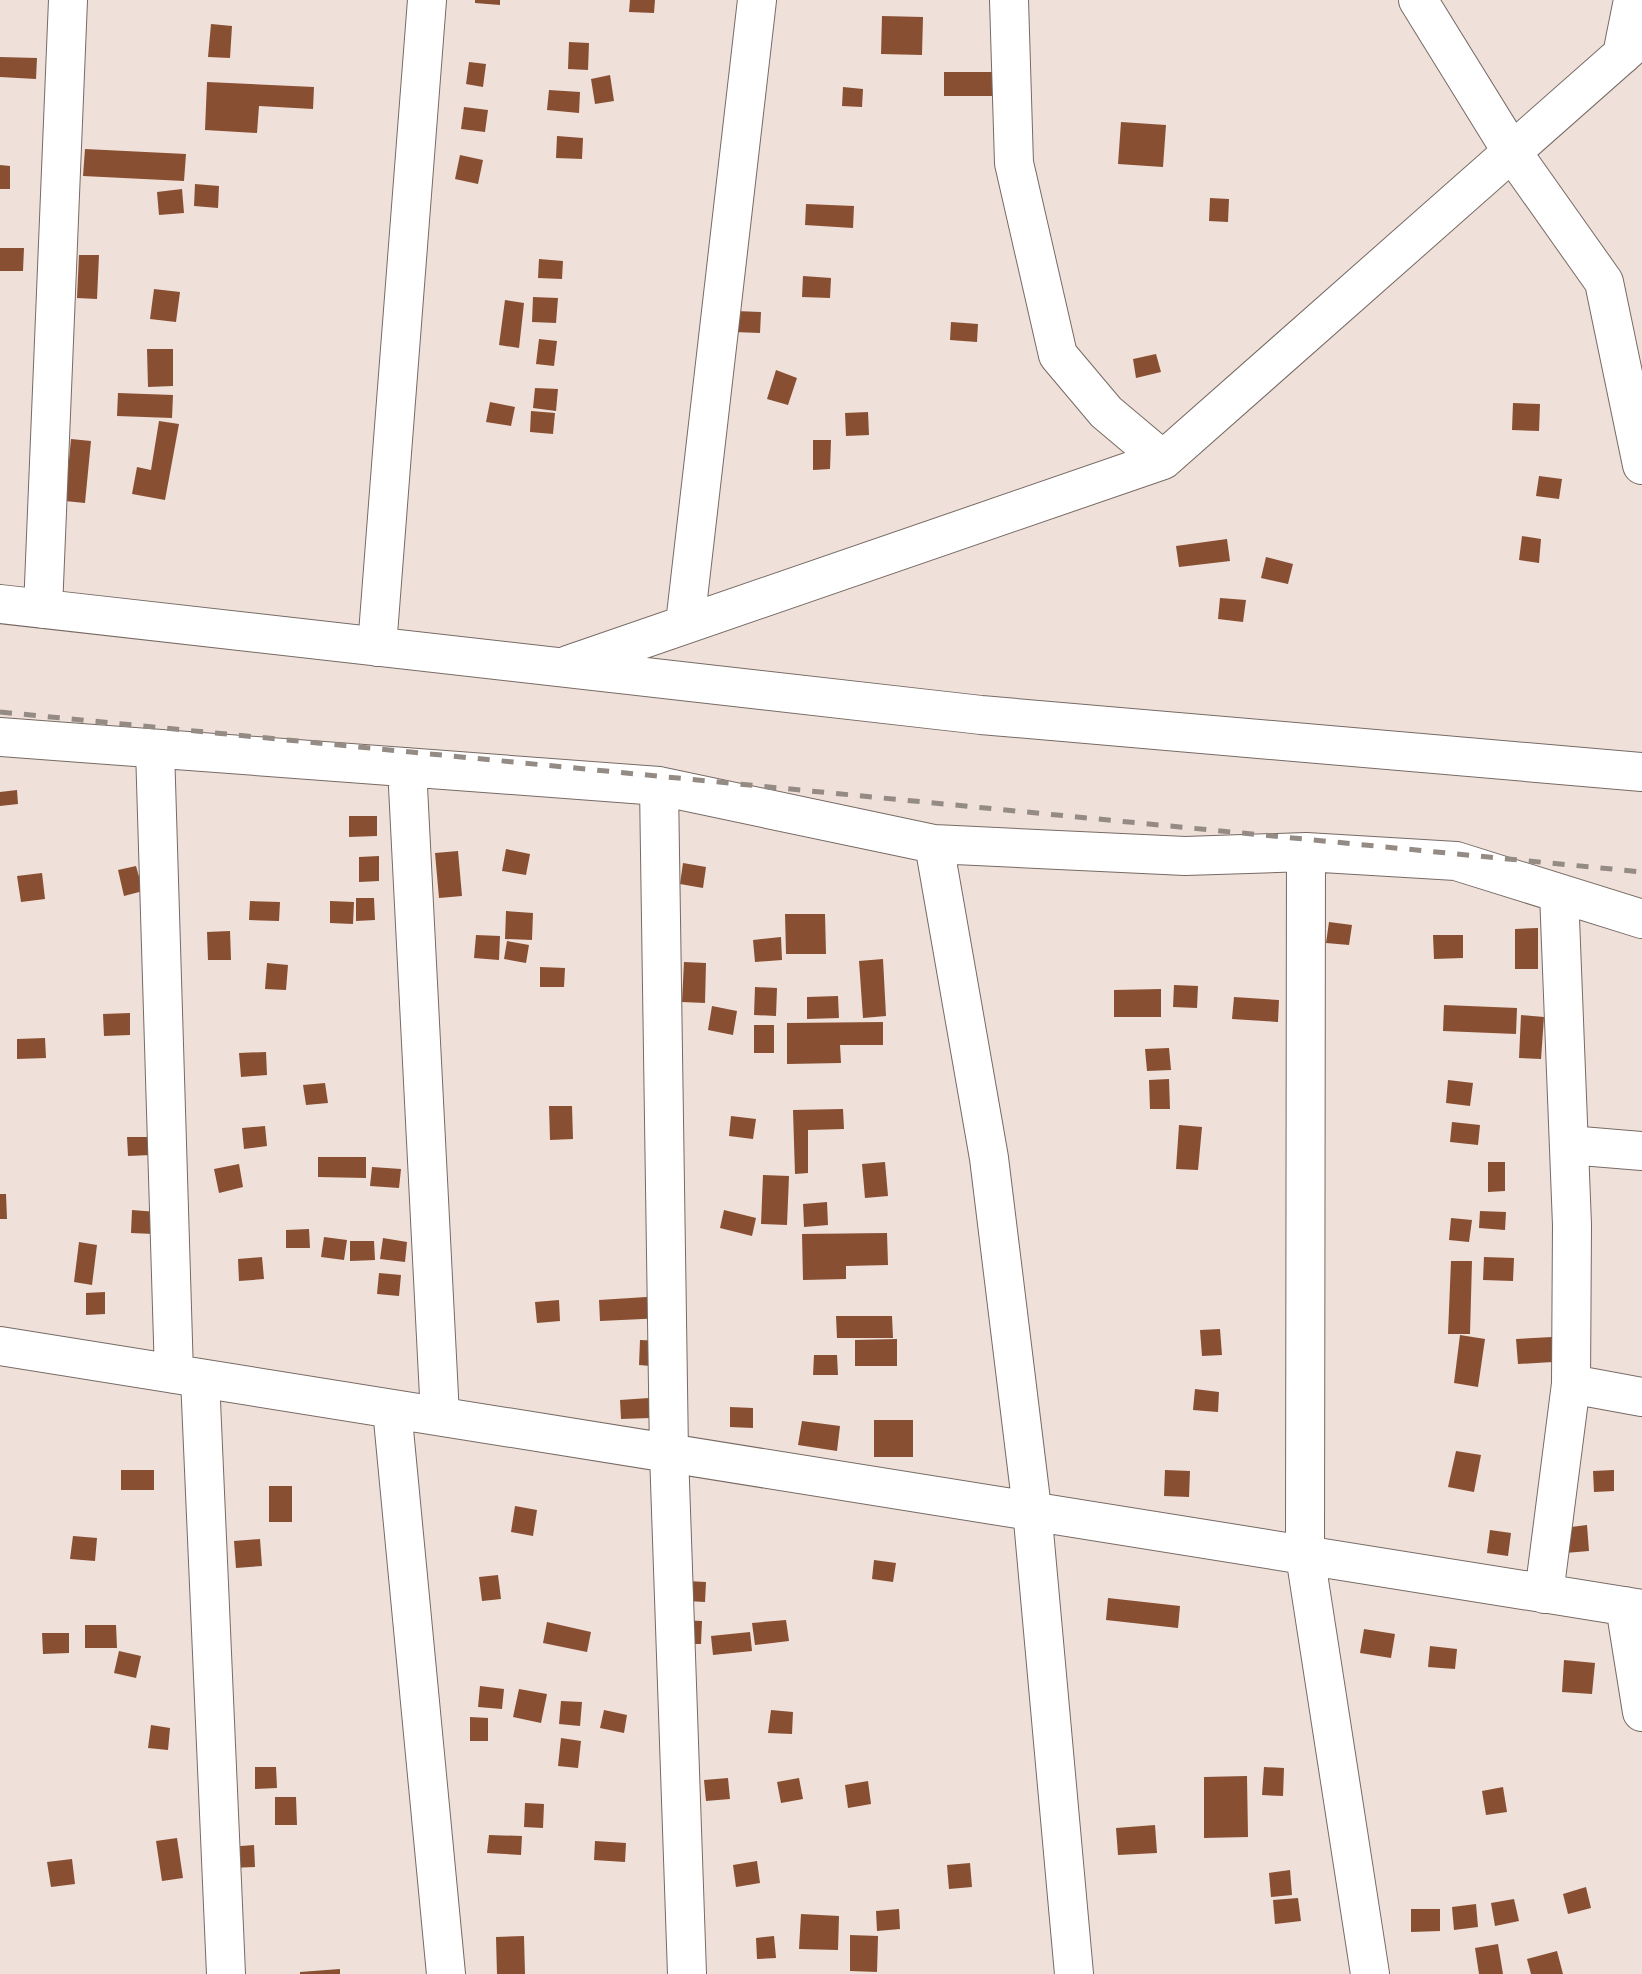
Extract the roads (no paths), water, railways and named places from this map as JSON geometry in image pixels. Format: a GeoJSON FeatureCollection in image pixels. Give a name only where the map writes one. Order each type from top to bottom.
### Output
{"type":"FeatureCollection","features":[{"type":"Feature","properties":{"kind":"street"},"geometry":{"type":"LineString","coordinates":[[43,609],[68,0]]}},
{"type":"Feature","properties":{"kind":"street"},"geometry":{"type":"LineString","coordinates":[[377,647],[427,0]]}},
{"type":"Feature","properties":{"kind":"street"},"geometry":{"type":"LineString","coordinates":[[685,624],[757,0]]}},
{"type":"Feature","properties":{"kind":"street"},"geometry":{"type":"LineString","coordinates":[[1009,0],[1014,163],[1059,355],[1106,412],[1163,460]]}},
{"type":"Feature","properties":{"kind":"street"},"geometry":{"type":"LineString","coordinates":[[1418,0],[1512,152],[1604,282],[1642,465]]}},
{"type":"Feature","properties":{"kind":"street"},"geometry":{"type":"LineString","coordinates":[[560,668],[1163,460],[1632,46],[1633,0]]}},
{"type":"Feature","properties":{"kind":"street"},"geometry":{"type":"LineString","coordinates":[[0,604],[981,715],[1642,772]]}},
{"type":"Feature","properties":{"kind":"street"},"geometry":{"type":"LineString","coordinates":[[0,737],[659,786],[934,844],[1185,856],[1306,852],[1456,861],[1642,919]]}},
{"type":"Feature","properties":{"kind":"street"},"geometry":{"type":"LineString","coordinates":[[155,749],[187,1376],[226,1974]]}},
{"type":"Feature","properties":{"kind":"street"},"geometry":{"type":"LineString","coordinates":[[407,767],[440,1416]]}},
{"type":"Feature","properties":{"kind":"street"},"geometry":{"type":"LineString","coordinates":[[659,786],[669,1453],[687,1974]]}},
{"type":"Feature","properties":{"kind":"street"},"geometry":{"type":"LineString","coordinates":[[934,844],[989,1158],[1032,1509],[1074,1974]]}},
{"type":"Feature","properties":{"kind":"street"},"geometry":{"type":"LineString","coordinates":[[1306,852],[1305,1555],[1370,1974]]}},
{"type":"Feature","properties":{"kind":"street"},"geometry":{"type":"LineString","coordinates":[[1544,1594],[1571,1384],[1569,1145],[1559,893]]}},
{"type":"Feature","properties":{"kind":"street"},"geometry":{"type":"LineString","coordinates":[[1569,1145],[1642,1152]]}},
{"type":"Feature","properties":{"kind":"street"},"geometry":{"type":"LineString","coordinates":[[0,1346],[1032,1509],[1633,1608],[1642,1712]]}},
{"type":"Feature","properties":{"kind":"street"},"geometry":{"type":"LineString","coordinates":[[1571,1384],[1642,1397]]}},
{"type":"Feature","properties":{"kind":"street"},"geometry":{"type":"LineString","coordinates":[[392,1409],[446,1974]]}},
{"type":"Feature","properties":{"kind":"railway"},"geometry":{"type":"LineString","coordinates":[[0,712],[1642,872]]}}]}
